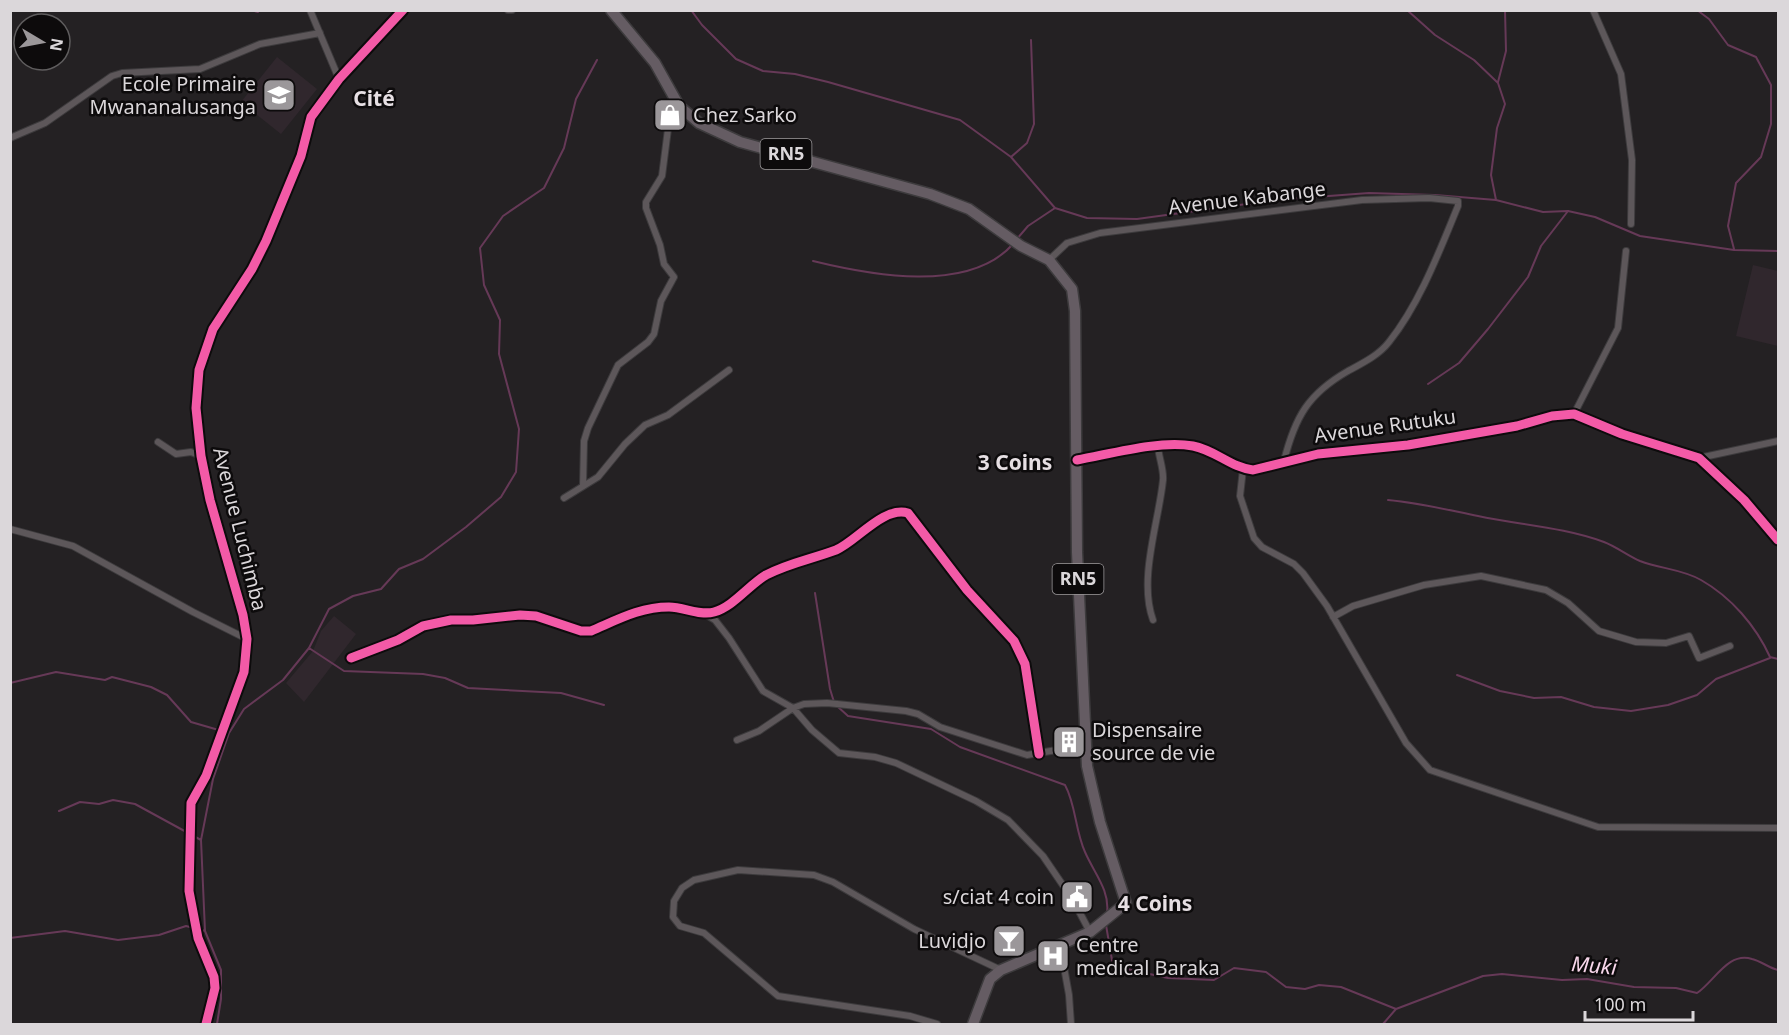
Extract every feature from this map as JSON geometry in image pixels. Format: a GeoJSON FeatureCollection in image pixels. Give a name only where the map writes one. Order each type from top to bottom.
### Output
{"type":"FeatureCollection","features":[{"type":"Feature","properties":{"kind":"highway","name":"RN5"},"geometry":{"type":"LineString","coordinates":[[611,10],[655,63],[679,106],[699,123],[740,142],[953,202],[969,209],[1021,246],[1049,260],[1072,289],[1075,311],[1077,562],[1086,745],[1092,795],[1126,903],[1090,932],[1001,970]]}},
{"type":"Feature","properties":{"kind":"highway"},"geometry":{"type":"LineString","coordinates":[[973,1024],[990,979],[1001,970]]}},
{"type":"Feature","properties":{"kind":"street"},"geometry":{"type":"LineString","coordinates":[[310,10],[339,79]]}},
{"type":"Feature","properties":{"kind":"street","name":"Avenue Luchimba"},"geometry":{"type":"LineString","coordinates":[[206,1024],[215,988],[214,977],[196,929],[189,878],[191,803],[210,765],[244,672],[247,639],[243,615],[210,500],[201,456],[196,408],[199,370],[213,329],[252,269],[266,241],[302,156],[311,117],[339,79],[403,10]]}},
{"type":"Feature","properties":{"kind":"street"},"geometry":{"type":"LineString","coordinates":[[1593,10],[1620,74],[1632,160],[1631,224]]}},
{"type":"Feature","properties":{"kind":"street"},"geometry":{"type":"LineString","coordinates":[[10,138],[45,123],[112,76],[122,73],[200,69],[260,44],[320,33]]}},
{"type":"Feature","properties":{"kind":"street"},"geometry":{"type":"LineString","coordinates":[[583,486],[584,441],[588,428],[618,365],[648,342],[654,334],[661,301],[674,277],[664,264],[646,202],[662,176],[668,129],[679,106]]}},
{"type":"Feature","properties":{"kind":"street","name":"Avenue Kabange"},"geometry":{"type":"LineString","coordinates":[[1049,260],[1067,243],[1100,232],[1362,200],[1430,198],[1458,201],[1435,261],[1390,341],[1380,352],[1340,376],[1310,398],[1297,421],[1284,461]]}},
{"type":"Feature","properties":{"kind":"street"},"geometry":{"type":"LineString","coordinates":[[1626,251],[1618,328],[1574,414],[1622,434],[1699,458],[1744,500],[1779,540]]}},
{"type":"Feature","properties":{"kind":"street"},"geometry":{"type":"LineString","coordinates":[[564,498],[598,477],[625,444],[645,425],[668,415],[729,370]]}},
{"type":"Feature","properties":{"kind":"street","name":"Avenue Rutuku"},"geometry":{"type":"LineString","coordinates":[[1243,469],[1265,469],[1284,461],[1363,448],[1408,445],[1517,426],[1552,416],[1574,414]]}},
{"type":"Feature","properties":{"kind":"street"},"geometry":{"type":"LineString","coordinates":[[1699,458],[1779,441]]}},
{"type":"Feature","properties":{"kind":"street"},"geometry":{"type":"LineString","coordinates":[[158,442],[176,454],[191,452],[201,456]]}},
{"type":"Feature","properties":{"kind":"street"},"geometry":{"type":"LineString","coordinates":[[1077,460],[1158,447],[1191,446],[1209,450],[1243,469],[1240,496],[1254,538],[1262,547],[1294,564],[1312,585],[1406,743],[1430,770],[1598,827],[1779,828]]}},
{"type":"Feature","properties":{"kind":"street"},"geometry":{"type":"LineString","coordinates":[[1153,620],[1148,606],[1152,533],[1164,476],[1158,447]]}},
{"type":"Feature","properties":{"kind":"street"},"geometry":{"type":"LineString","coordinates":[[705,614],[716,612],[751,585],[783,567],[838,549],[892,514],[908,513],[967,590],[1014,641],[1025,664],[1039,754]]}},
{"type":"Feature","properties":{"kind":"street"},"geometry":{"type":"LineString","coordinates":[[10,529],[73,546],[192,612],[247,639]]}},
{"type":"Feature","properties":{"kind":"street"},"geometry":{"type":"LineString","coordinates":[[1333,617],[1353,606],[1424,585],[1481,576],[1546,590],[1568,603],[1599,631],[1636,642],[1666,643],[1689,636],[1699,658],[1730,646]]}},
{"type":"Feature","properties":{"kind":"street"},"geometry":{"type":"LineString","coordinates":[[351,658],[398,640],[423,626],[451,620],[473,621],[504,615],[536,616],[582,631],[591,631],[649,608],[680,607],[705,614],[715,621],[729,638],[763,691],[793,708],[812,730],[839,753],[875,757],[896,763],[976,801],[1008,820],[1043,856],[1073,900],[1090,932]]}},
{"type":"Feature","properties":{"kind":"street"},"geometry":{"type":"LineString","coordinates":[[737,740],[776,722],[793,708],[818,702],[918,714],[940,727],[1027,755],[1086,745]]}},
{"type":"Feature","properties":{"kind":"street"},"geometry":{"type":"LineString","coordinates":[[937,1024],[910,1016],[778,996],[704,933],[680,926],[673,917],[674,901],[682,888],[694,880],[738,870],[814,875],[833,882],[914,929],[1001,970]]}},
{"type":"Feature","properties":{"kind":"street"},"geometry":{"type":"LineString","coordinates":[[1060,945],[1070,995],[1071,1024]]}},
{"type":"Feature","properties":{"kind":"shaded area","name":"Ecole Primaire Mwananalusanga"},"geometry":{"type":"Polygon","coordinates":[[[277,57],[317,89],[281,134],[241,102],[277,57]]]}},
{"type":"Feature","properties":{"kind":"shaded area"},"geometry":{"type":"Polygon","coordinates":[[[1753,265],[1778,271],[1778,346],[1736,336],[1753,265]]]}},
{"type":"Feature","properties":{"kind":"shaded area"},"geometry":{"type":"Polygon","coordinates":[[[334,616],[356,634],[304,702],[286,683],[313,651],[321,631],[334,616]]]}},
{"type":"Feature","properties":{"kind":"waterway"},"geometry":{"type":"LineString","coordinates":[[251,10],[258,12]]}},
{"type":"Feature","properties":{"kind":"waterway"},"geometry":{"type":"LineString","coordinates":[[691,10],[702,25],[736,59],[763,71],[795,74],[828,82],[960,120],[1011,157],[1055,208],[1087,218],[1137,219],[1275,200],[1369,193],[1435,195],[1496,200],[1543,212],[1568,211],[1595,217],[1640,236],[1734,250],[1778,251]]}},
{"type":"Feature","properties":{"kind":"waterway"},"geometry":{"type":"LineString","coordinates":[[1407,10],[1435,35],[1474,60],[1498,83],[1505,104],[1497,128],[1491,175],[1496,200]]}},
{"type":"Feature","properties":{"kind":"waterway"},"geometry":{"type":"LineString","coordinates":[[1498,82],[1506,51],[1505,10]]}},
{"type":"Feature","properties":{"kind":"waterway"},"geometry":{"type":"LineString","coordinates":[[1697,10],[1709,19],[1728,45],[1756,57],[1771,85],[1771,124],[1761,157],[1736,183],[1728,226],[1734,249]]}},
{"type":"Feature","properties":{"kind":"waterway"},"geometry":{"type":"LineString","coordinates":[[1011,157],[1027,143],[1034,124],[1031,40]]}},
{"type":"Feature","properties":{"kind":"waterway"},"geometry":{"type":"LineString","coordinates":[[217,1024],[221,999],[221,970],[205,931],[201,840],[213,779],[229,733],[244,709],[283,680],[309,648],[329,609],[353,596],[381,589],[399,569],[423,559],[501,497],[516,472],[519,429],[499,354],[500,320],[484,285],[480,248],[503,216],[544,188],[564,148],[576,99],[597,60]]}},
{"type":"Feature","properties":{"kind":"waterway"},"geometry":{"type":"LineString","coordinates":[[1016,240],[1028,226],[1055,208]]}},
{"type":"Feature","properties":{"kind":"waterway"},"geometry":{"type":"LineString","coordinates":[[1428,384],[1459,363],[1488,329],[1528,277],[1541,246],[1568,211]]}},
{"type":"Feature","properties":{"kind":"waterway"},"geometry":{"type":"LineString","coordinates":[[813,261],[890,275],[945,275],[971,270],[994,260],[1013,244]]}},
{"type":"Feature","properties":{"kind":"waterway"},"geometry":{"type":"LineString","coordinates":[[1388,500],[1573,533],[1604,542],[1640,561],[1694,576],[1712,587],[1742,613],[1758,634],[1770,657],[1778,659]]}},
{"type":"Feature","properties":{"kind":"waterway"},"geometry":{"type":"LineString","coordinates":[[815,593],[834,702]]}},
{"type":"Feature","properties":{"kind":"waterway"},"geometry":{"type":"LineString","coordinates":[[309,648],[344,671],[423,674],[445,678],[468,688],[561,693],[604,705]]}},
{"type":"Feature","properties":{"kind":"waterway"},"geometry":{"type":"LineString","coordinates":[[1457,675],[1500,691],[1534,698],[1561,697],[1594,707],[1631,711],[1668,705],[1697,695],[1716,679],[1770,658]]}},
{"type":"Feature","properties":{"kind":"waterway"},"geometry":{"type":"LineString","coordinates":[[10,683],[56,672],[105,680],[112,677],[151,687],[167,695],[191,722],[229,733]]}},
{"type":"Feature","properties":{"kind":"waterway"},"geometry":{"type":"LineString","coordinates":[[837,706],[848,716],[931,729],[960,747],[1065,785],[1082,844],[1104,889],[1107,913]]}},
{"type":"Feature","properties":{"kind":"waterway"},"geometry":{"type":"LineString","coordinates":[[59,811],[80,802],[99,804],[113,800],[135,804],[201,840]]}},
{"type":"Feature","properties":{"kind":"waterway"},"geometry":{"type":"LineString","coordinates":[[1106,925],[1113,966],[1168,978],[1214,980],[1234,968],[1266,972],[1286,987],[1305,989],[1319,985],[1341,987],[1396,1009]]}},
{"type":"Feature","properties":{"kind":"waterway"},"geometry":{"type":"LineString","coordinates":[[10,938],[65,931],[118,940],[159,935],[186,926],[205,931]]}},
{"type":"Feature","properties":{"kind":"waterway","name":"Muki"},"geometry":{"type":"LineString","coordinates":[[1383,1024],[1396,1009],[1483,976],[1502,974],[1562,980],[1587,979],[1634,987],[1676,988],[1697,993],[1736,959],[1752,959],[1778,970]]}},
{"type":"Feature","properties":{"kind":"cycle path"},"geometry":{"type":"LineString","coordinates":[[206,1024],[215,988],[214,977],[198,938],[189,891],[191,803],[206,776],[244,672],[247,639],[243,615],[210,500],[201,456],[196,408],[199,370],[213,329],[252,269],[266,241],[301,156],[311,117],[339,79],[403,10]]}},
{"type":"Feature","properties":{"kind":"cycle path"},"geometry":{"type":"LineString","coordinates":[[1077,460],[1135,449],[1180,445],[1201,448],[1245,469],[1253,470],[1318,454],[1408,445],[1517,426],[1552,416],[1574,414],[1622,434],[1699,458],[1744,500],[1778,540]]}},
{"type":"Feature","properties":{"kind":"cycle path"},"geometry":{"type":"LineString","coordinates":[[351,658],[398,640],[423,626],[451,620],[536,616],[581,631],[591,631],[648,609],[675,607],[703,613],[714,612],[728,606],[766,575],[836,550],[889,515],[899,512],[908,513],[967,590],[1014,641],[1025,664],[1039,754]]}},
{"type":"Feature","properties":{"kind":"place","name":"Ecole Primaire Mwananalusanga"},"geometry":{"type":"Point","coordinates":[279,95]}},
{"type":"Feature","properties":{"kind":"place","name":"Chez Sarko"},"geometry":{"type":"Point","coordinates":[670,115]}},
{"type":"Feature","properties":{"kind":"place","name":"Dispensaire source de vie"},"geometry":{"type":"Point","coordinates":[1069,742]}},
{"type":"Feature","properties":{"kind":"place","name":"s/ciat 4 coin"},"geometry":{"type":"Point","coordinates":[1077,897]}},
{"type":"Feature","properties":{"kind":"place","name":"Luvidjo"},"geometry":{"type":"Point","coordinates":[1009,941]}},
{"type":"Feature","properties":{"kind":"place","name":"Centre medical Baraka"},"geometry":{"type":"Point","coordinates":[1053,956]}},
{"type":"Feature","properties":{"kind":"district","name":"Cité"},"geometry":{"type":"Point","coordinates":[374,99]}},
{"type":"Feature","properties":{"kind":"district","name":"3 Coins"},"geometry":{"type":"Point","coordinates":[1015,463]}},
{"type":"Feature","properties":{"kind":"district","name":"4 Coins"},"geometry":{"type":"Point","coordinates":[1155,904]}}]}
